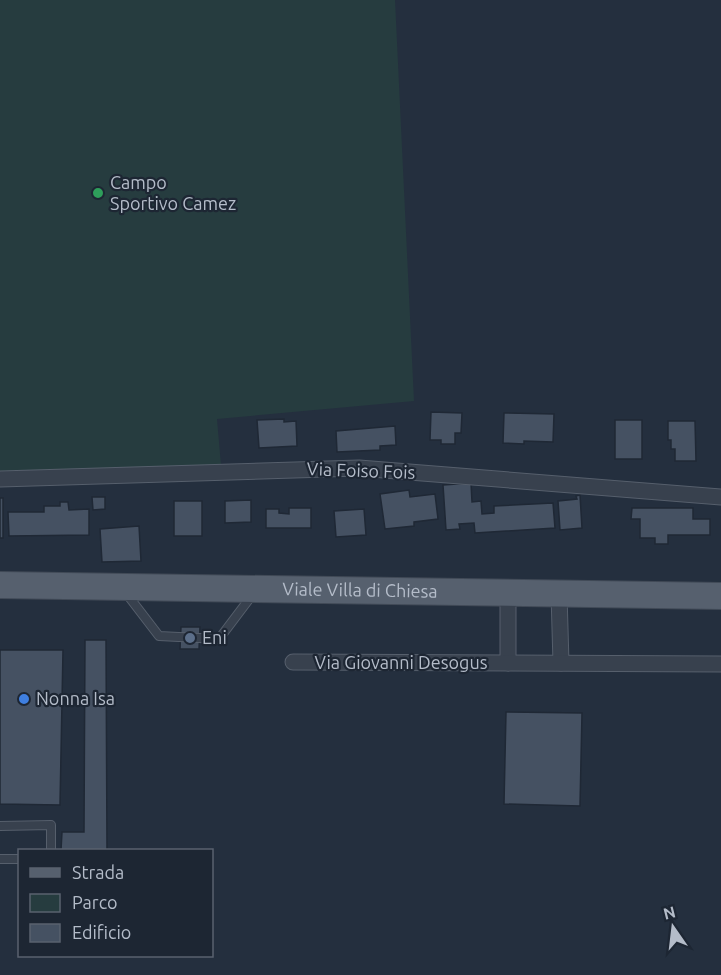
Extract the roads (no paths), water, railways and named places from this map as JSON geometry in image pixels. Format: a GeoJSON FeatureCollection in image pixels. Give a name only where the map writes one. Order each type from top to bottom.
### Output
{"type":"FeatureCollection","features":[{"type":"Feature","properties":{"kind":"main road","name":"Viale Villa di Chiesa"},"geometry":{"type":"LineString","coordinates":[[0,585],[721,596]]}},
{"type":"Feature","properties":{"kind":"street","name":"Via Foiso Fois"},"geometry":{"type":"LineString","coordinates":[[0,479],[359,468],[721,497]]}},
{"type":"Feature","properties":{"kind":"street","name":"Via Giovanni Desogus"},"geometry":{"type":"LineString","coordinates":[[508,593],[508,663]]}},
{"type":"Feature","properties":{"kind":"street"},"geometry":{"type":"LineString","coordinates":[[559,594],[561,663]]}},
{"type":"Feature","properties":{"kind":"street","name":"Via Giovanni Desogus"},"geometry":{"type":"LineString","coordinates":[[293,662],[721,664]]}},
{"type":"Feature","properties":{"kind":"lane"},"geometry":{"type":"LineString","coordinates":[[122,587],[159,636],[219,639],[257,589]]}},
{"type":"Feature","properties":{"kind":"lane"},"geometry":{"type":"LineString","coordinates":[[0,826],[51,825],[51,849]]}},
{"type":"Feature","properties":{"kind":"lane"},"geometry":{"type":"LineString","coordinates":[[0,859],[18,859]]}},
{"type":"Feature","properties":{"kind":"place","name":"Campo Sportivo Camez"},"geometry":{"type":"Point","coordinates":[98,193]}},
{"type":"Feature","properties":{"kind":"place","name":"Eni"},"geometry":{"type":"Point","coordinates":[190,638]}},
{"type":"Feature","properties":{"kind":"place","name":"Nonna Isa"},"geometry":{"type":"Point","coordinates":[24,699]}}]}
